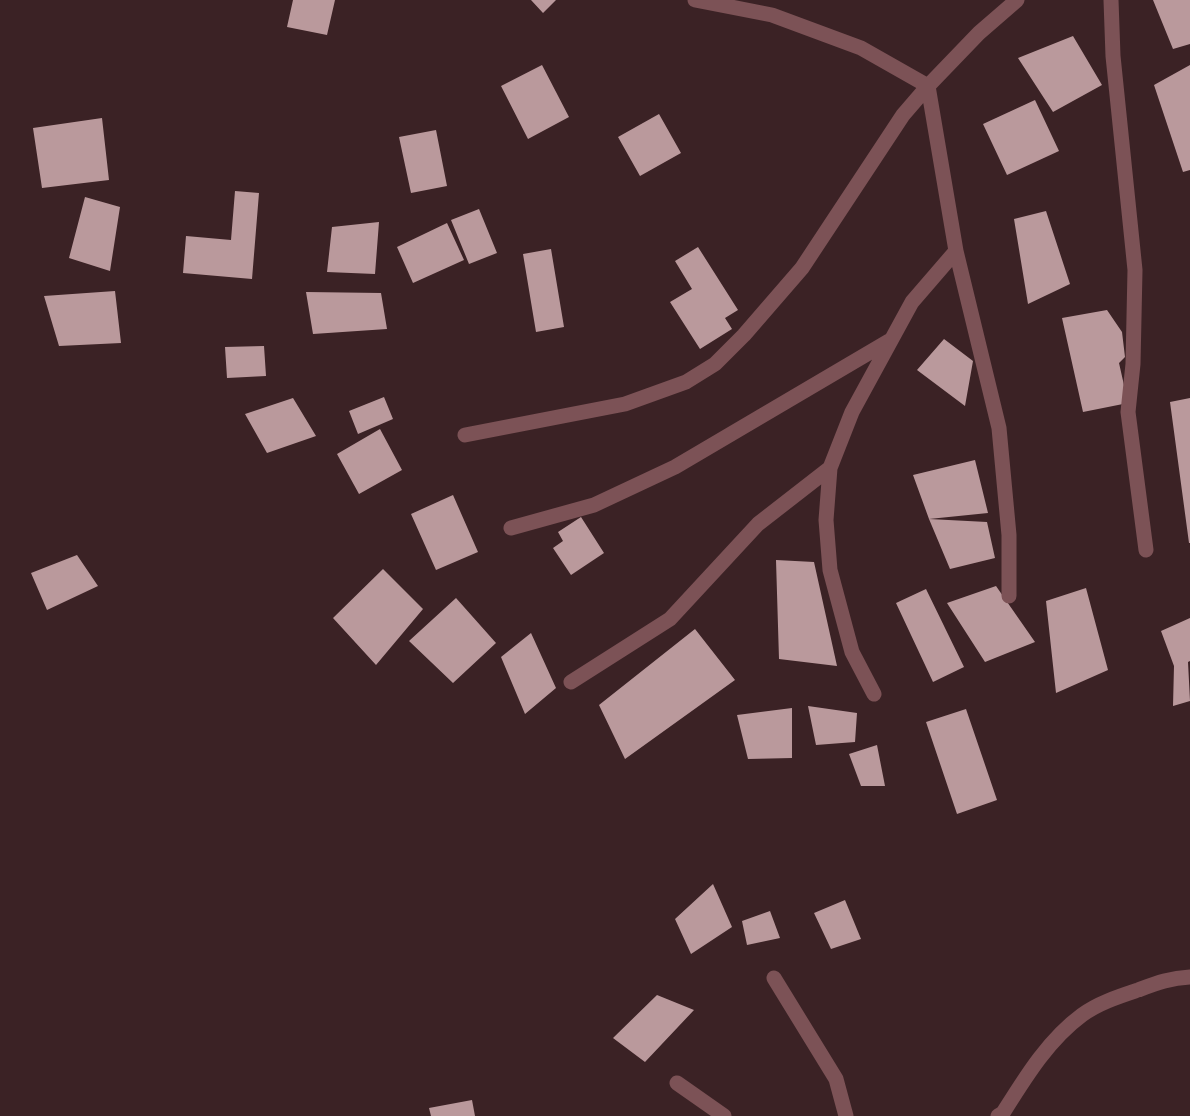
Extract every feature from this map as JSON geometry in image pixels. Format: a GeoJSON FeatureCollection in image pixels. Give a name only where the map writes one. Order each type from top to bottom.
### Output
{"type":"FeatureCollection","features":[{"type":"Feature","properties":{"kind":"street"},"geometry":{"type":"LineString","coordinates":[[695,0],[772,15],[835,38],[861,48],[928,86]]}},
{"type":"Feature","properties":{"kind":"street"},"geometry":{"type":"LineString","coordinates":[[465,435],[625,404],[686,382],[715,364],[744,335],[802,268],[903,115],[979,33],[1017,0]]}},
{"type":"Feature","properties":{"kind":"street"},"geometry":{"type":"LineString","coordinates":[[1111,0],[1113,56],[1135,270],[1133,364],[1128,412],[1146,550]]}},
{"type":"Feature","properties":{"kind":"street"},"geometry":{"type":"LineString","coordinates":[[928,86],[956,251],[999,428],[1009,535],[1009,596]]}},
{"type":"Feature","properties":{"kind":"street"},"geometry":{"type":"LineString","coordinates":[[874,694],[852,652],[830,570],[826,520],[830,468],[852,412],[912,302],[956,251]]}},
{"type":"Feature","properties":{"kind":"street"},"geometry":{"type":"LineString","coordinates":[[511,528],[594,505],[676,467],[890,340]]}},
{"type":"Feature","properties":{"kind":"street"},"geometry":{"type":"LineString","coordinates":[[572,682],[670,619],[758,524],[830,468]]}},
{"type":"Feature","properties":{"kind":"street"},"geometry":{"type":"LineString","coordinates":[[998,1116],[1059,1035],[1083,1014],[1123,996],[1172,978],[1190,977]]}},
{"type":"Feature","properties":{"kind":"street"},"geometry":{"type":"LineString","coordinates":[[774,978],[836,1079],[846,1116]]}},
{"type":"Feature","properties":{"kind":"street"},"geometry":{"type":"LineString","coordinates":[[677,1083],[724,1116]]}},
{"type":"Feature","properties":{"kind":"building"},"geometry":{"type":"Polygon","coordinates":[[[293,0],[335,0],[327,35],[287,27],[293,0]]]}},
{"type":"Feature","properties":{"kind":"building"},"geometry":{"type":"Polygon","coordinates":[[[531,0],[556,0],[543,13],[531,0]]]}},
{"type":"Feature","properties":{"kind":"building"},"geometry":{"type":"Polygon","coordinates":[[[1153,0],[1190,0],[1190,44],[1173,49],[1153,0]]]}},
{"type":"Feature","properties":{"kind":"building"},"geometry":{"type":"Polygon","coordinates":[[[1073,36],[1102,85],[1053,112],[1018,58],[1073,36]]]}},
{"type":"Feature","properties":{"kind":"building"},"geometry":{"type":"Polygon","coordinates":[[[542,65],[569,117],[528,139],[501,86],[542,65]]]}},
{"type":"Feature","properties":{"kind":"building"},"geometry":{"type":"Polygon","coordinates":[[[1190,65],[1190,170],[1183,172],[1154,85],[1190,65]]]}},
{"type":"Feature","properties":{"kind":"building"},"geometry":{"type":"Polygon","coordinates":[[[1035,100],[1059,151],[1007,175],[983,124],[1035,100]]]}},
{"type":"Feature","properties":{"kind":"building"},"geometry":{"type":"Polygon","coordinates":[[[659,114],[681,153],[640,176],[618,137],[659,114]]]}},
{"type":"Feature","properties":{"kind":"building"},"geometry":{"type":"Polygon","coordinates":[[[102,118],[109,180],[42,188],[33,128],[102,118]]]}},
{"type":"Feature","properties":{"kind":"building"},"geometry":{"type":"Polygon","coordinates":[[[436,130],[447,186],[411,193],[399,137],[436,130]]]}},
{"type":"Feature","properties":{"kind":"building"},"geometry":{"type":"Polygon","coordinates":[[[235,191],[259,193],[252,279],[183,273],[186,236],[231,240],[235,191]]]}},
{"type":"Feature","properties":{"kind":"building"},"geometry":{"type":"Polygon","coordinates":[[[85,197],[120,207],[110,271],[69,258],[85,197]]]}},
{"type":"Feature","properties":{"kind":"building"},"geometry":{"type":"Polygon","coordinates":[[[479,209],[497,253],[469,264],[451,220],[479,209]]]}},
{"type":"Feature","properties":{"kind":"building"},"geometry":{"type":"Polygon","coordinates":[[[1046,211],[1070,284],[1028,304],[1014,219],[1046,211]]]}},
{"type":"Feature","properties":{"kind":"building"},"geometry":{"type":"Polygon","coordinates":[[[379,222],[375,274],[327,272],[332,227],[379,222]]]}},
{"type":"Feature","properties":{"kind":"building"},"geometry":{"type":"Polygon","coordinates":[[[447,223],[464,260],[413,283],[397,247],[447,223]]]}},
{"type":"Feature","properties":{"kind":"building"},"geometry":{"type":"Polygon","coordinates":[[[698,247],[738,310],[725,318],[732,329],[700,349],[670,302],[692,289],[675,261],[698,247]]]}},
{"type":"Feature","properties":{"kind":"building"},"geometry":{"type":"Polygon","coordinates":[[[551,249],[564,327],[536,332],[523,254],[551,249]]]}},
{"type":"Feature","properties":{"kind":"building"},"geometry":{"type":"Polygon","coordinates":[[[115,291],[121,343],[59,346],[44,296],[115,291]]]}},
{"type":"Feature","properties":{"kind":"building"},"geometry":{"type":"Polygon","coordinates":[[[306,292],[381,293],[387,329],[313,334],[306,292]]]}},
{"type":"Feature","properties":{"kind":"building"},"geometry":{"type":"Polygon","coordinates":[[[1107,310],[1122,332],[1125,357],[1119,363],[1128,403],[1083,412],[1062,318],[1107,310]]]}},
{"type":"Feature","properties":{"kind":"building"},"geometry":{"type":"Polygon","coordinates":[[[944,339],[973,361],[965,406],[917,370],[944,339]]]}},
{"type":"Feature","properties":{"kind":"building"},"geometry":{"type":"Polygon","coordinates":[[[264,346],[266,376],[227,378],[225,347],[264,346]]]}},
{"type":"Feature","properties":{"kind":"building"},"geometry":{"type":"Polygon","coordinates":[[[384,397],[393,419],[358,434],[349,411],[384,397]]]}},
{"type":"Feature","properties":{"kind":"building"},"geometry":{"type":"Polygon","coordinates":[[[293,398],[316,436],[267,453],[245,414],[293,398]]]}},
{"type":"Feature","properties":{"kind":"building"},"geometry":{"type":"Polygon","coordinates":[[[1190,398],[1190,543],[1189,543],[1170,402],[1190,398]]]}},
{"type":"Feature","properties":{"kind":"building"},"geometry":{"type":"Polygon","coordinates":[[[380,429],[402,470],[359,494],[337,454],[380,429]]]}},
{"type":"Feature","properties":{"kind":"building"},"geometry":{"type":"Polygon","coordinates":[[[975,460],[988,513],[929,519],[913,475],[975,460]]]}},
{"type":"Feature","properties":{"kind":"building"},"geometry":{"type":"Polygon","coordinates":[[[453,495],[478,552],[436,570],[411,514],[453,495]]]}},
{"type":"Feature","properties":{"kind":"building"},"geometry":{"type":"Polygon","coordinates":[[[581,517],[604,553],[571,575],[553,548],[563,541],[558,532],[581,517]]]}},
{"type":"Feature","properties":{"kind":"building"},"geometry":{"type":"Polygon","coordinates":[[[929,519],[987,522],[995,558],[950,569],[929,519]]]}},
{"type":"Feature","properties":{"kind":"building"},"geometry":{"type":"Polygon","coordinates":[[[77,555],[98,586],[47,610],[31,573],[77,555]]]}},
{"type":"Feature","properties":{"kind":"building"},"geometry":{"type":"Polygon","coordinates":[[[776,560],[814,562],[837,666],[779,659],[776,560]]]}},
{"type":"Feature","properties":{"kind":"building"},"geometry":{"type":"Polygon","coordinates":[[[383,569],[423,609],[376,665],[333,618],[383,569]]]}},
{"type":"Feature","properties":{"kind":"building"},"geometry":{"type":"Polygon","coordinates":[[[996,586],[1035,642],[985,662],[947,603],[996,586]]]}},
{"type":"Feature","properties":{"kind":"building"},"geometry":{"type":"Polygon","coordinates":[[[1086,588],[1108,670],[1056,693],[1046,601],[1086,588]]]}},
{"type":"Feature","properties":{"kind":"building"},"geometry":{"type":"Polygon","coordinates":[[[926,589],[964,667],[933,682],[896,603],[926,589]]]}},
{"type":"Feature","properties":{"kind":"building"},"geometry":{"type":"Polygon","coordinates":[[[456,598],[496,643],[453,683],[409,641],[456,598]]]}},
{"type":"Feature","properties":{"kind":"building"},"geometry":{"type":"Polygon","coordinates":[[[1190,618],[1190,661],[1188,662],[1190,701],[1173,706],[1174,666],[1161,631],[1190,618]]]}},
{"type":"Feature","properties":{"kind":"building"},"geometry":{"type":"Polygon","coordinates":[[[695,629],[735,680],[625,759],[599,705],[695,629]]]}},
{"type":"Feature","properties":{"kind":"building"},"geometry":{"type":"Polygon","coordinates":[[[531,633],[556,688],[525,714],[501,657],[531,633]]]}},
{"type":"Feature","properties":{"kind":"building"},"geometry":{"type":"Polygon","coordinates":[[[808,706],[857,713],[855,742],[816,745],[808,706]]]}},
{"type":"Feature","properties":{"kind":"building"},"geometry":{"type":"Polygon","coordinates":[[[792,708],[792,758],[748,759],[737,715],[792,708]]]}},
{"type":"Feature","properties":{"kind":"building"},"geometry":{"type":"Polygon","coordinates":[[[966,709],[997,800],[957,814],[926,722],[966,709]]]}},
{"type":"Feature","properties":{"kind":"building"},"geometry":{"type":"Polygon","coordinates":[[[877,745],[885,786],[861,786],[849,754],[877,745]]]}},
{"type":"Feature","properties":{"kind":"building"},"geometry":{"type":"Polygon","coordinates":[[[713,884],[732,927],[691,954],[675,919],[713,884]]]}},
{"type":"Feature","properties":{"kind":"building"},"geometry":{"type":"Polygon","coordinates":[[[845,900],[861,939],[831,949],[814,913],[845,900]]]}},
{"type":"Feature","properties":{"kind":"building"},"geometry":{"type":"Polygon","coordinates":[[[770,911],[780,938],[747,945],[742,921],[770,911]]]}},
{"type":"Feature","properties":{"kind":"building"},"geometry":{"type":"Polygon","coordinates":[[[657,995],[694,1010],[645,1062],[613,1038],[657,995]]]}},
{"type":"Feature","properties":{"kind":"building"},"geometry":{"type":"Polygon","coordinates":[[[472,1100],[475,1116],[431,1116],[429,1108],[472,1100]]]}}]}
